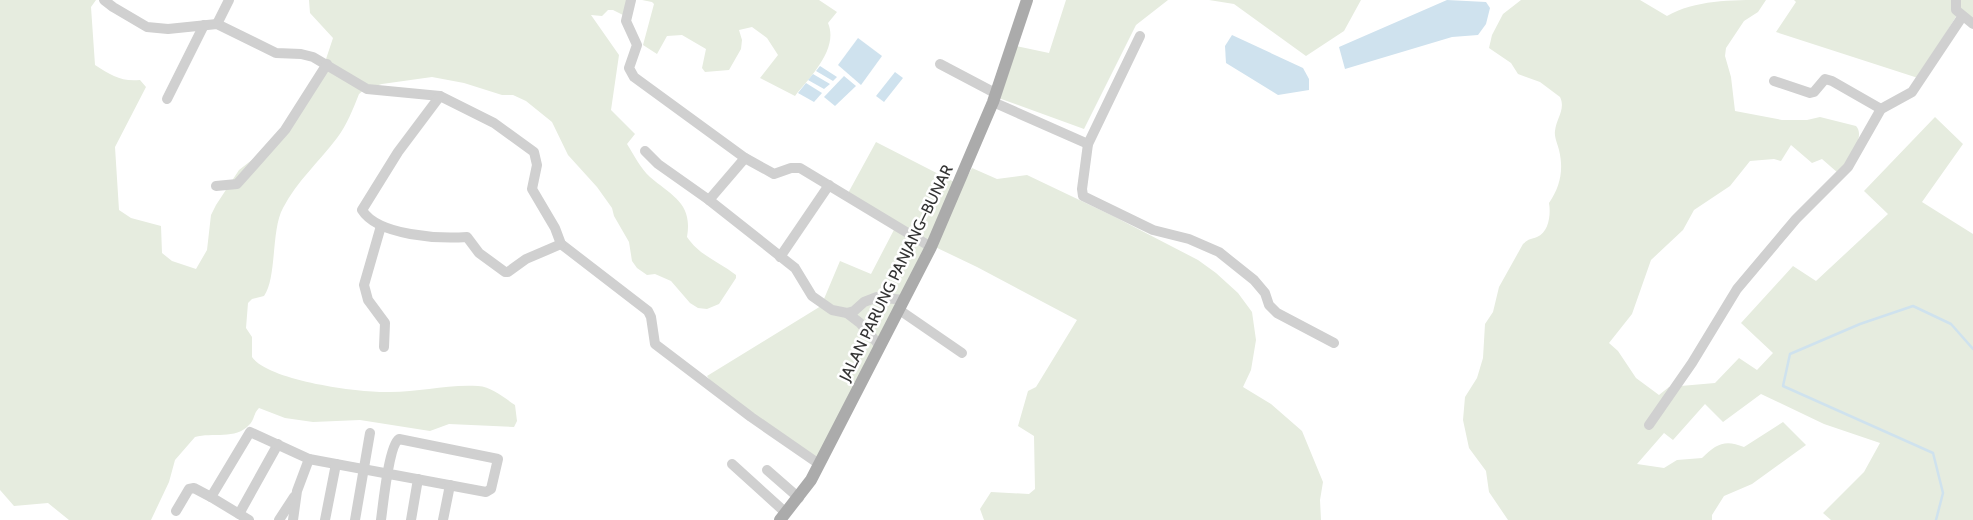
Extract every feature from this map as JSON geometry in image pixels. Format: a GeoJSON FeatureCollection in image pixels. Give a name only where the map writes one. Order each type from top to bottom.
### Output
{"type":"FeatureCollection","features":[{"type":"Feature","properties":{"kind":"main road","name":"JALAN PARUNG PANJANG–BUNAR"},"geometry":{"type":"LineString","coordinates":[[783,517],[799,498],[819,464],[931,248],[994,98],[1027,0]]}},
{"type":"Feature","properties":{"kind":"street"},"geometry":{"type":"LineString","coordinates":[[104,0],[147,27],[168,29],[217,24],[276,53],[301,54],[327,64],[357,85],[367,89],[440,96],[494,123],[534,152],[537,165],[532,189],[555,228],[561,244],[648,311],[651,317],[655,344],[819,464]]}},
{"type":"Feature","properties":{"kind":"street"},"geometry":{"type":"LineString","coordinates":[[217,24],[229,0]]}},
{"type":"Feature","properties":{"kind":"street"},"geometry":{"type":"LineString","coordinates":[[632,0],[626,21],[637,46],[630,72],[745,158],[774,174],[791,168],[800,168],[931,248]]}},
{"type":"Feature","properties":{"kind":"street"},"geometry":{"type":"LineString","coordinates":[[1956,0],[1956,10],[1962,17],[1973,24]]}},
{"type":"Feature","properties":{"kind":"street"},"geometry":{"type":"LineString","coordinates":[[1649,425],[1692,363],[1737,289],[1796,219],[1848,167],[1881,109],[1912,92],[1962,17]]}},
{"type":"Feature","properties":{"kind":"street"},"geometry":{"type":"LineString","coordinates":[[167,99],[204,25]]}},
{"type":"Feature","properties":{"kind":"street"},"geometry":{"type":"LineString","coordinates":[[1140,36],[1088,144],[1082,189],[1083,196],[1153,230],[1189,239],[1219,252],[1254,280],[1266,293],[1270,305],[1277,313],[1334,343]]}},
{"type":"Feature","properties":{"kind":"street"},"geometry":{"type":"LineString","coordinates":[[216,186],[236,184],[270,149],[297,114],[327,64]]}},
{"type":"Feature","properties":{"kind":"street"},"geometry":{"type":"LineString","coordinates":[[940,64],[994,98],[1088,144]]}},
{"type":"Feature","properties":{"kind":"street"},"geometry":{"type":"LineString","coordinates":[[1774,82],[1810,93],[1814,92],[1825,79],[1832,81],[1881,109]]}},
{"type":"Feature","properties":{"kind":"street"},"geometry":{"type":"LineString","coordinates":[[440,96],[393,159],[362,210],[366,216],[381,226],[424,235],[452,238],[467,236],[479,253],[504,272],[508,272],[526,259],[561,244]]}},
{"type":"Feature","properties":{"kind":"street"},"geometry":{"type":"LineString","coordinates":[[645,151],[658,164],[709,200],[801,275],[812,296],[832,310],[847,314],[860,324],[880,346]]}},
{"type":"Feature","properties":{"kind":"street"},"geometry":{"type":"LineString","coordinates":[[709,200],[745,158]]}},
{"type":"Feature","properties":{"kind":"street"},"geometry":{"type":"LineString","coordinates":[[780,257],[829,185]]}},
{"type":"Feature","properties":{"kind":"street"},"geometry":{"type":"LineString","coordinates":[[381,226],[364,285],[368,300],[385,323],[384,347]]}},
{"type":"Feature","properties":{"kind":"street"},"geometry":{"type":"LineString","coordinates":[[847,314],[854,311],[864,302],[877,297],[901,305],[962,354]]}},
{"type":"Feature","properties":{"kind":"street"},"geometry":{"type":"LineString","coordinates":[[211,498],[247,433],[254,432],[309,459],[389,474],[450,485],[488,491],[498,459],[399,439],[394,444],[389,474],[381,520]]}},
{"type":"Feature","properties":{"kind":"street"},"geometry":{"type":"LineString","coordinates":[[355,520],[370,433]]}},
{"type":"Feature","properties":{"kind":"street"},"geometry":{"type":"LineString","coordinates":[[239,514],[278,444]]}},
{"type":"Feature","properties":{"kind":"street"},"geometry":{"type":"LineString","coordinates":[[293,520],[297,492],[309,459]]}},
{"type":"Feature","properties":{"kind":"street"},"geometry":{"type":"LineString","coordinates":[[325,520],[336,464]]}},
{"type":"Feature","properties":{"kind":"street"},"geometry":{"type":"LineString","coordinates":[[732,464],[783,517]]}},
{"type":"Feature","properties":{"kind":"street"},"geometry":{"type":"LineString","coordinates":[[767,470],[799,498]]}},
{"type":"Feature","properties":{"kind":"street"},"geometry":{"type":"LineString","coordinates":[[411,520],[418,479]]}},
{"type":"Feature","properties":{"kind":"street"},"geometry":{"type":"LineString","coordinates":[[443,520],[450,485]]}},
{"type":"Feature","properties":{"kind":"street"},"geometry":{"type":"LineString","coordinates":[[176,511],[189,489],[194,488],[249,520]]}},
{"type":"Feature","properties":{"kind":"street"},"geometry":{"type":"LineString","coordinates":[[279,520],[297,492]]}},
{"type":"Feature","properties":{"kind":"shaded area"},"geometry":{"type":"Polygon","coordinates":[[[0,0],[96,0],[91,7],[95,65],[111,75],[122,79],[140,80],[146,87],[115,147],[119,210],[131,218],[161,226],[162,253],[172,261],[196,269],[207,250],[211,215],[216,205],[239,170],[267,148],[281,130],[326,59],[333,38],[310,13],[309,0],[632,0],[627,17],[613,10],[608,10],[602,16],[591,15],[619,55],[611,110],[635,134],[627,144],[638,162],[650,177],[673,195],[684,208],[688,225],[687,237],[692,244],[736,275],[736,278],[719,304],[707,309],[698,308],[690,303],[671,281],[655,274],[647,275],[637,268],[632,261],[629,242],[614,216],[612,208],[597,187],[568,155],[552,122],[526,101],[513,95],[502,95],[464,83],[432,77],[382,84],[365,89],[359,94],[341,133],[301,180],[279,217],[273,266],[268,288],[264,296],[252,299],[248,303],[246,328],[252,337],[252,357],[277,373],[295,379],[338,388],[390,392],[456,386],[488,388],[515,405],[517,421],[514,427],[449,424],[430,431],[360,420],[313,422],[285,418],[259,408],[252,421],[244,430],[231,434],[195,437],[175,460],[169,482],[151,520],[69,520],[48,503],[14,506],[0,490],[0,0]]]}},
{"type":"Feature","properties":{"kind":"shaded area"},"geometry":{"type":"Polygon","coordinates":[[[642,0],[819,0],[837,12],[828,23],[830,43],[826,53],[815,71],[795,96],[760,78],[778,55],[767,38],[752,27],[739,30],[742,40],[741,49],[729,70],[705,72],[702,68],[706,49],[682,35],[667,36],[657,54],[643,45],[654,4],[642,0]]]}},
{"type":"Feature","properties":{"kind":"shaded area"},"geometry":{"type":"Polygon","coordinates":[[[1066,0],[1168,0],[1136,25],[1084,129],[993,96],[1007,44],[1049,53],[1066,0]]]}},
{"type":"Feature","properties":{"kind":"shaded area"},"geometry":{"type":"Polygon","coordinates":[[[1209,0],[1361,0],[1344,31],[1306,56],[1234,4],[1209,0]]]}},
{"type":"Feature","properties":{"kind":"shaded area"},"geometry":{"type":"Polygon","coordinates":[[[1521,0],[1640,0],[1667,16],[1701,4],[1766,0],[1758,12],[1744,21],[1726,48],[1725,56],[1731,77],[1735,111],[1782,120],[1807,120],[1820,117],[1856,126],[1859,131],[1859,137],[1854,150],[1838,173],[1822,159],[1812,163],[1791,145],[1781,161],[1774,159],[1750,161],[1730,186],[1694,210],[1683,230],[1651,260],[1632,314],[1609,343],[1618,351],[1636,378],[1659,395],[1669,387],[1715,383],[1739,358],[1757,370],[1773,353],[1741,323],[1793,266],[1816,281],[1888,214],[1864,191],[1935,117],[1963,144],[1922,202],[1973,234],[1973,520],[1831,520],[1823,513],[1864,472],[1880,443],[1824,424],[1761,394],[1723,422],[1705,404],[1673,440],[1664,433],[1637,464],[1664,468],[1677,460],[1702,458],[1721,444],[1731,443],[1744,447],[1783,422],[1806,445],[1752,484],[1724,496],[1712,515],[1712,520],[1508,520],[1489,492],[1486,471],[1469,448],[1463,420],[1465,397],[1477,378],[1483,358],[1485,324],[1493,312],[1499,287],[1523,244],[1541,235],[1547,227],[1550,212],[1549,203],[1556,191],[1561,171],[1555,133],[1562,106],[1560,97],[1540,82],[1518,74],[1511,63],[1489,48],[1492,35],[1503,14],[1521,0]]]}},
{"type":"Feature","properties":{"kind":"shaded area"},"geometry":{"type":"Polygon","coordinates":[[[1794,0],[1973,0],[1973,24],[1957,15],[1918,78],[1776,32],[1796,2],[1794,0]]]}},
{"type":"Feature","properties":{"kind":"shaded area"},"geometry":{"type":"Polygon","coordinates":[[[876,142],[962,186],[972,168],[997,179],[1027,175],[1113,216],[1198,260],[1216,273],[1238,293],[1252,312],[1256,340],[1251,370],[1243,387],[1271,404],[1302,431],[1323,482],[1320,500],[1321,520],[984,520],[980,509],[991,492],[1029,494],[1035,489],[1034,436],[1018,426],[1028,391],[1036,387],[1077,320],[931,245],[821,462],[716,389],[707,376],[821,306],[840,261],[871,274],[897,224],[847,195],[876,142]]]}},
{"type":"Feature","properties":{"kind":"water"},"geometry":{"type":"Polygon","coordinates":[[[1447,0],[1486,2],[1490,8],[1486,24],[1478,35],[1452,37],[1345,69],[1339,47],[1447,0]]]}},
{"type":"Feature","properties":{"kind":"water"},"geometry":{"type":"Polygon","coordinates":[[[1232,35],[1303,68],[1309,79],[1309,90],[1278,95],[1226,63],[1225,46],[1232,35]]]}},
{"type":"Feature","properties":{"kind":"water"},"geometry":{"type":"Polygon","coordinates":[[[858,38],[882,56],[861,85],[838,65],[858,38]]]}},
{"type":"Feature","properties":{"kind":"water"},"geometry":{"type":"Polygon","coordinates":[[[820,66],[837,77],[833,81],[816,71],[820,66]]]}},
{"type":"Feature","properties":{"kind":"water"},"geometry":{"type":"Polygon","coordinates":[[[895,72],[903,78],[884,102],[876,96],[895,72]]]}},
{"type":"Feature","properties":{"kind":"water"},"geometry":{"type":"Polygon","coordinates":[[[813,74],[830,84],[824,89],[808,80],[813,74]]]}},
{"type":"Feature","properties":{"kind":"water"},"geometry":{"type":"Polygon","coordinates":[[[844,76],[856,86],[835,106],[824,97],[844,76]]]}},
{"type":"Feature","properties":{"kind":"water"},"geometry":{"type":"Polygon","coordinates":[[[806,83],[822,93],[814,102],[798,93],[806,83]]]}},
{"type":"Feature","properties":{"kind":"waterway"},"geometry":{"type":"LineString","coordinates":[[1936,520],[1943,493],[1933,453],[1783,386],[1790,354],[1860,324],[1913,306],[1951,324],[1973,349]]}}]}
